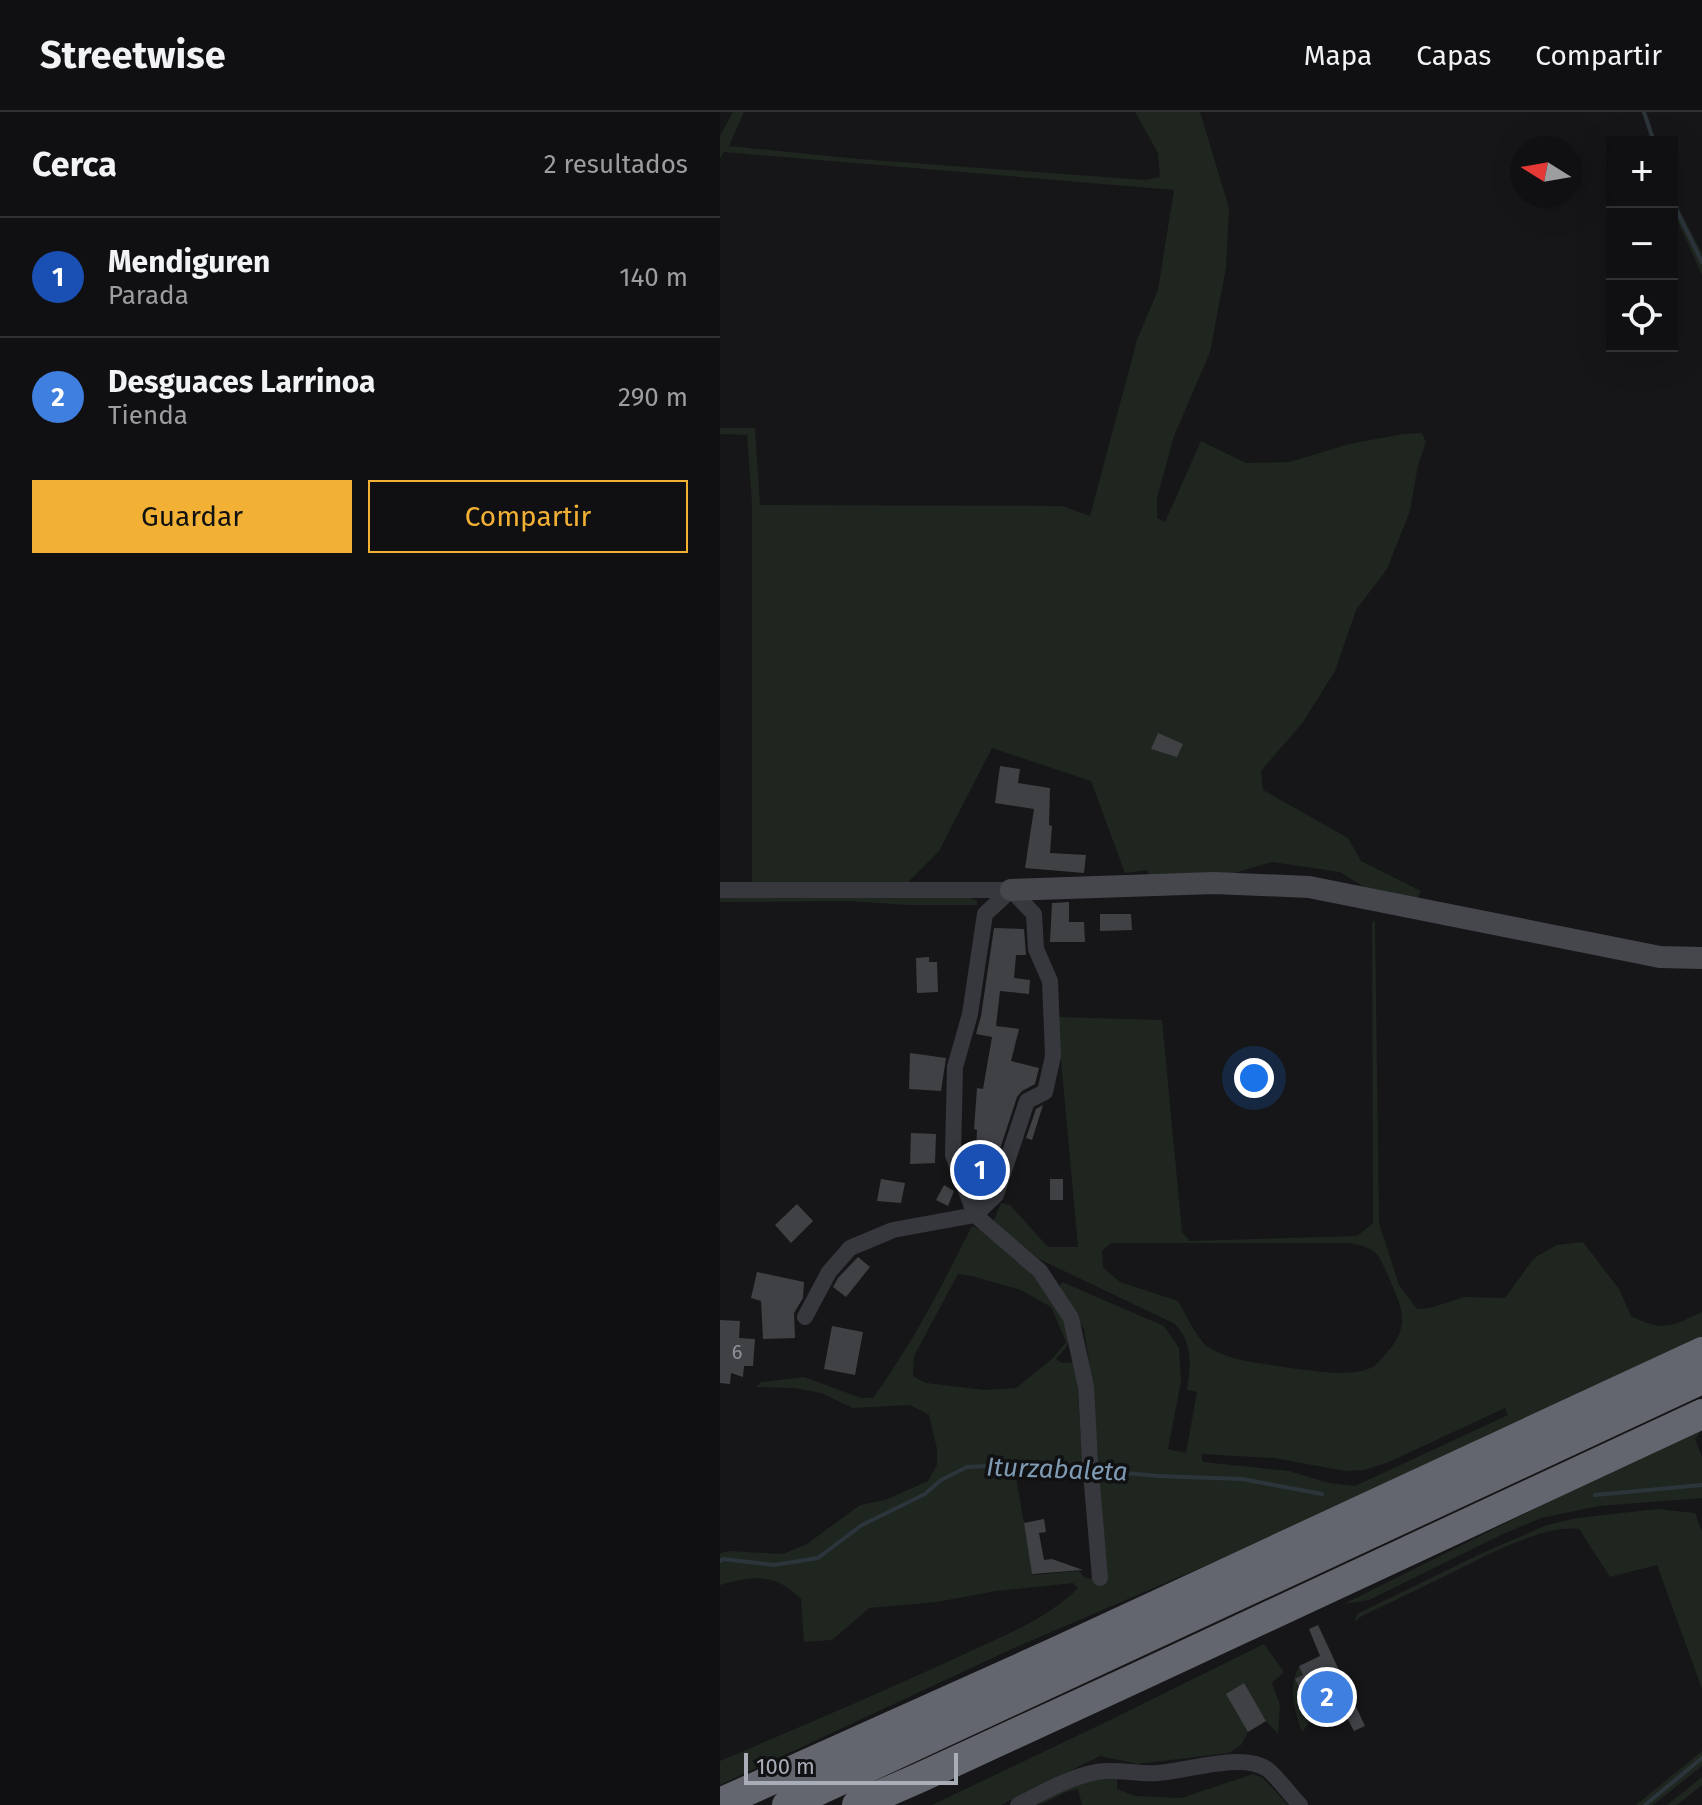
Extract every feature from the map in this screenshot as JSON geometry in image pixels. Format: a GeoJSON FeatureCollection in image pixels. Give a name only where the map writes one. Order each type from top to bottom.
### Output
{"type":"FeatureCollection","features":[{"type":"Feature","properties":{"kind":"highway"},"geometry":{"type":"LineString","coordinates":[[721,1804],[1370,1508],[1702,1352]]}},
{"type":"Feature","properties":{"kind":"highway"},"geometry":{"type":"LineString","coordinates":[[787,1805],[1702,1379]]}},
{"type":"Feature","properties":{"kind":"highway"},"geometry":{"type":"LineString","coordinates":[[857,1805],[1125,1684],[1702,1414]]}},
{"type":"Feature","properties":{"kind":"street"},"geometry":{"type":"LineString","coordinates":[[720,890],[1011,890],[1214,883],[1309,887],[1660,957],[1702,958]]}},
{"type":"Feature","properties":{"kind":"street"},"geometry":{"type":"LineString","coordinates":[[805,1317],[829,1272],[850,1248],[893,1230],[975,1215],[996,1195],[1027,1101],[1045,1092],[1053,1056],[1050,981],[1036,949],[1034,914],[1011,890]]}},
{"type":"Feature","properties":{"kind":"street"},"geometry":{"type":"LineString","coordinates":[[1011,890],[985,914],[970,1014],[955,1067],[953,1155],[975,1215],[1040,1271],[1071,1318],[1086,1387],[1100,1578]]}},
{"type":"Feature","properties":{"kind":"street"},"geometry":{"type":"LineString","coordinates":[[1018,1805],[1069,1780],[1096,1772],[1112,1770],[1155,1774],[1234,1762],[1251,1763],[1267,1769],[1300,1805]]}},
{"type":"Feature","properties":{"kind":"shaded area"},"geometry":{"type":"Polygon","coordinates":[[[733,112],[744,112],[729,146],[1145,180],[1160,177],[1158,153],[1135,112],[1200,112],[1229,208],[1226,268],[1210,352],[1174,436],[1157,498],[1157,518],[1165,522],[1201,441],[1246,463],[1290,462],[1349,444],[1422,433],[1426,442],[1418,465],[1410,511],[1387,569],[1356,610],[1335,671],[1303,722],[1261,771],[1263,790],[1348,838],[1361,861],[1421,891],[1415,903],[1374,893],[1340,872],[1272,862],[1217,878],[1149,880],[1148,870],[1125,873],[1091,781],[992,748],[939,851],[904,886],[752,883],[752,504],[747,435],[720,434],[720,428],[755,428],[760,505],[1062,506],[1090,516],[1137,340],[1158,290],[1174,190],[724,152],[720,159],[720,136],[733,112]]]}},
{"type":"Feature","properties":{"kind":"shaded area"},"geometry":{"type":"Polygon","coordinates":[[[1678,205],[1702,253],[1702,275],[1678,222],[1678,205]]]}},
{"type":"Feature","properties":{"kind":"shaded area"},"geometry":{"type":"Polygon","coordinates":[[[720,896],[969,897],[977,901],[977,905],[850,901],[720,902],[720,896]]]}},
{"type":"Feature","properties":{"kind":"shaded area"},"geometry":{"type":"Polygon","coordinates":[[[1375,920],[1379,1223],[1399,1285],[1417,1309],[1464,1297],[1505,1298],[1534,1258],[1557,1245],[1583,1242],[1619,1289],[1631,1316],[1667,1326],[1702,1312],[1702,1337],[1293,1528],[1014,1648],[720,1785],[720,1761],[1004,1636],[1051,1610],[1078,1588],[1073,1583],[869,1608],[832,1640],[804,1642],[801,1599],[782,1584],[763,1578],[720,1585],[720,1553],[783,1554],[807,1544],[860,1505],[885,1500],[928,1481],[937,1465],[937,1449],[929,1415],[910,1405],[853,1408],[821,1393],[794,1388],[756,1387],[761,1382],[804,1377],[861,1398],[873,1398],[914,1336],[972,1226],[985,1233],[1011,1252],[1043,1289],[1070,1335],[1068,1343],[1056,1359],[1062,1363],[1076,1362],[1083,1471],[1016,1477],[1033,1575],[1079,1571],[1085,1578],[1105,1580],[1089,1362],[1084,1329],[1058,1290],[1062,1282],[1164,1326],[1179,1348],[1181,1381],[1168,1449],[1186,1453],[1197,1392],[1187,1390],[1188,1347],[1175,1324],[1039,1259],[993,1222],[1001,1203],[1010,1205],[1048,1247],[1078,1247],[1057,1017],[1162,1020],[1182,1232],[1190,1241],[1357,1236],[1373,1223],[1372,923],[1375,920]],[[1111,1243],[1102,1251],[1103,1267],[1120,1282],[1178,1301],[1204,1344],[1235,1358],[1318,1371],[1355,1372],[1376,1364],[1391,1348],[1400,1330],[1400,1306],[1383,1264],[1372,1250],[1359,1245],[1111,1243]],[[958,1274],[914,1356],[913,1376],[926,1383],[985,1390],[1016,1388],[1052,1359],[1066,1342],[1051,1307],[1021,1290],[958,1274]],[[1505,1408],[1389,1462],[1364,1470],[1345,1471],[1274,1458],[1201,1454],[1203,1462],[1289,1471],[1329,1483],[1355,1486],[1508,1415],[1505,1408]]]}},
{"type":"Feature","properties":{"kind":"shaded area"},"geometry":{"type":"Polygon","coordinates":[[[1702,1430],[1695,1439],[1702,1457],[1702,1498],[1599,1506],[1541,1518],[1369,1600],[1344,1604],[1584,1484],[1702,1430]]]}},
{"type":"Feature","properties":{"kind":"shaded area"},"geometry":{"type":"Polygon","coordinates":[[[1657,1509],[1695,1513],[1702,1531],[1702,1689],[1657,1565],[1610,1577],[1579,1529],[1548,1532],[1514,1543],[1354,1622],[1357,1614],[1547,1525],[1577,1518],[1657,1509]]]}},
{"type":"Feature","properties":{"kind":"shaded area"},"geometry":{"type":"Polygon","coordinates":[[[1264,1644],[1284,1672],[1272,1683],[1280,1705],[1278,1734],[1266,1721],[1244,1684],[1248,1732],[1241,1745],[1229,1753],[1137,1764],[1100,1756],[1001,1805],[932,1805],[1108,1721],[1264,1644]]]}},
{"type":"Feature","properties":{"kind":"shaded area"},"geometry":{"type":"Polygon","coordinates":[[[1299,1666],[1303,1675],[1295,1679],[1313,1718],[1302,1732],[1293,1699],[1294,1682],[1299,1666]]]}},
{"type":"Feature","properties":{"kind":"shaded area"},"geometry":{"type":"Polygon","coordinates":[[[1702,1751],[1702,1766],[1653,1805],[1636,1805],[1702,1751]]]}},
{"type":"Feature","properties":{"kind":"shaded area"},"geometry":{"type":"Polygon","coordinates":[[[1253,1774],[1263,1778],[1288,1805],[1082,1805],[1078,1789],[1032,1805],[1073,1786],[1093,1781],[1117,1779],[1117,1789],[1135,1796],[1181,1798],[1253,1774]]]}},
{"type":"Feature","properties":{"kind":"shaded area"},"geometry":{"type":"Polygon","coordinates":[[[1702,1777],[1702,1785],[1677,1805],[1667,1805],[1702,1777]]]}},
{"type":"Feature","properties":{"kind":"building"},"geometry":{"type":"Polygon","coordinates":[[[1158,733],[1183,744],[1177,757],[1151,749],[1158,733]]]}},
{"type":"Feature","properties":{"kind":"building"},"geometry":{"type":"Polygon","coordinates":[[[1000,766],[1020,769],[1018,783],[1050,788],[1050,853],[1086,855],[1084,873],[1025,868],[1034,809],[995,803],[1000,766]]]}},
{"type":"Feature","properties":{"kind":"building"},"geometry":{"type":"Polygon","coordinates":[[[1069,902],[1069,922],[1084,922],[1085,942],[1050,942],[1052,903],[1069,902]]]}},
{"type":"Feature","properties":{"kind":"building"},"geometry":{"type":"Polygon","coordinates":[[[1100,914],[1131,914],[1132,930],[1100,931],[1100,914]]]}},
{"type":"Feature","properties":{"kind":"building"},"geometry":{"type":"Polygon","coordinates":[[[994,928],[1024,929],[1026,955],[1016,955],[1014,978],[1030,980],[1029,994],[1000,991],[996,1026],[1019,1029],[1011,1061],[1039,1068],[1035,1084],[1017,1097],[999,1152],[976,1150],[977,1130],[974,1129],[977,1088],[983,1089],[992,1037],[976,1034],[994,928]]]}},
{"type":"Feature","properties":{"kind":"building"},"geometry":{"type":"Polygon","coordinates":[[[929,957],[929,962],[937,962],[938,992],[917,993],[916,958],[929,957]]]}},
{"type":"Feature","properties":{"kind":"building"},"geometry":{"type":"Polygon","coordinates":[[[910,1053],[946,1058],[941,1091],[909,1089],[910,1053]]]}},
{"type":"Feature","properties":{"kind":"building"},"geometry":{"type":"Polygon","coordinates":[[[1043,1105],[1032,1140],[1026,1138],[1036,1109],[1043,1105]]]}},
{"type":"Feature","properties":{"kind":"building"},"geometry":{"type":"Polygon","coordinates":[[[911,1133],[936,1134],[935,1163],[910,1164],[911,1133]]]}},
{"type":"Feature","properties":{"kind":"building"},"geometry":{"type":"Polygon","coordinates":[[[881,1179],[905,1183],[901,1203],[877,1201],[881,1179]]]}},
{"type":"Feature","properties":{"kind":"building"},"geometry":{"type":"Polygon","coordinates":[[[1050,1179],[1063,1179],[1063,1200],[1050,1200],[1050,1179]]]}},
{"type":"Feature","properties":{"kind":"building"},"geometry":{"type":"Polygon","coordinates":[[[944,1185],[954,1191],[948,1206],[936,1200],[944,1185]]]}},
{"type":"Feature","properties":{"kind":"building"},"geometry":{"type":"Polygon","coordinates":[[[797,1204],[813,1221],[791,1243],[775,1225],[797,1204]]]}},
{"type":"Feature","properties":{"kind":"building"},"geometry":{"type":"Polygon","coordinates":[[[858,1257],[870,1267],[846,1297],[833,1287],[858,1257]]]}},
{"type":"Feature","properties":{"kind":"building"},"geometry":{"type":"Polygon","coordinates":[[[757,1272],[804,1282],[803,1298],[794,1313],[795,1338],[763,1339],[761,1301],[751,1298],[757,1272]]]}},
{"type":"Feature","properties":{"kind":"building"},"geometry":{"type":"Polygon","coordinates":[[[720,1320],[740,1321],[739,1338],[755,1339],[753,1366],[744,1366],[743,1377],[731,1373],[730,1384],[720,1383],[720,1320]]]}},
{"type":"Feature","properties":{"kind":"building"},"geometry":{"type":"Polygon","coordinates":[[[832,1326],[863,1332],[855,1375],[824,1369],[832,1326]]]}},
{"type":"Feature","properties":{"kind":"building"},"geometry":{"type":"Polygon","coordinates":[[[1044,1519],[1046,1532],[1039,1533],[1044,1560],[1052,1559],[1083,1570],[1032,1574],[1024,1523],[1044,1519]]]}},
{"type":"Feature","properties":{"kind":"building"},"geometry":{"type":"Polygon","coordinates":[[[1318,1625],[1365,1726],[1354,1731],[1346,1716],[1326,1725],[1321,1714],[1313,1718],[1295,1679],[1303,1675],[1299,1666],[1320,1656],[1309,1629],[1318,1625]]]}},
{"type":"Feature","properties":{"kind":"building"},"geometry":{"type":"Polygon","coordinates":[[[1244,1683],[1266,1721],[1248,1732],[1226,1694],[1244,1683]]]}},
{"type":"Feature","properties":{"kind":"waterway"},"geometry":{"type":"LineString","coordinates":[[1644,112],[1652,136]]}},
{"type":"Feature","properties":{"kind":"waterway"},"geometry":{"type":"LineString","coordinates":[[1676,208],[1702,262]]}},
{"type":"Feature","properties":{"kind":"waterway","name":"Iturzabaleta"},"geometry":{"type":"LineString","coordinates":[[720,1561],[774,1565],[818,1558],[862,1525],[925,1494],[941,1480],[967,1467],[1032,1464],[1085,1469]]}},
{"type":"Feature","properties":{"kind":"waterway","name":"Iturzabaleta"},"geometry":{"type":"LineString","coordinates":[[1094,1470],[1242,1479],[1322,1494]]}},
{"type":"Feature","properties":{"kind":"waterway","name":"Iturzabaleta"},"geometry":{"type":"LineString","coordinates":[[1595,1495],[1702,1485]]}},
{"type":"Feature","properties":{"kind":"waterway"},"geometry":{"type":"LineString","coordinates":[[1645,1805],[1702,1758]]}},
{"type":"Feature","properties":{"kind":"place","name":"Mendiguren"},"geometry":{"type":"Point","coordinates":[980,1170]}},
{"type":"Feature","properties":{"kind":"place","name":"Desguaces Larrinoa"},"geometry":{"type":"Point","coordinates":[1327,1697]}}]}
